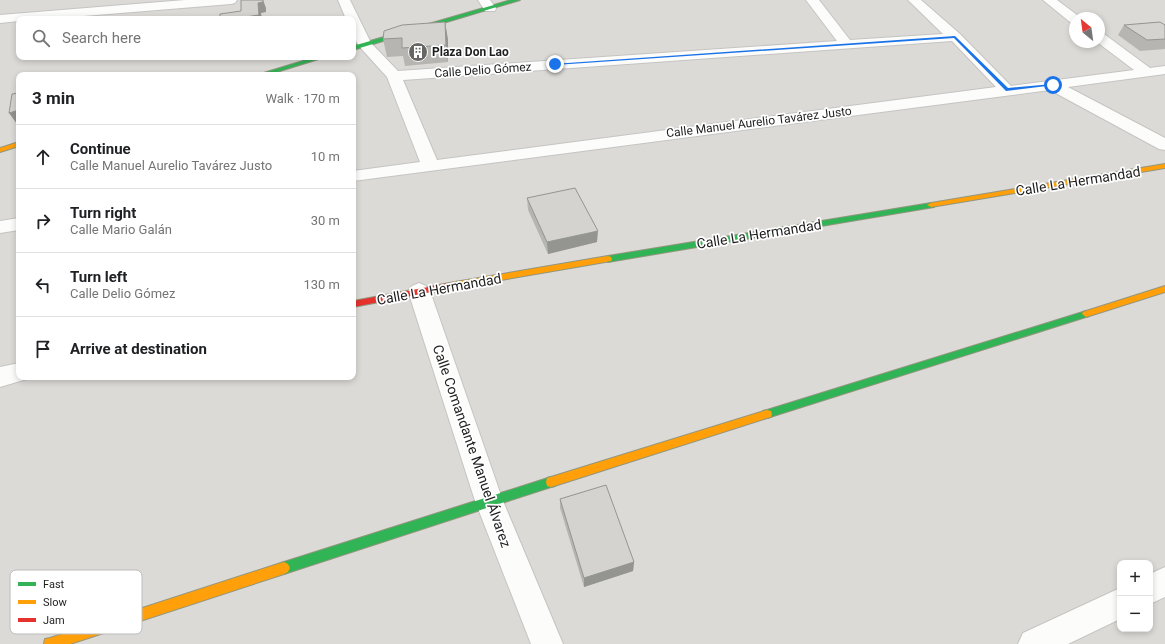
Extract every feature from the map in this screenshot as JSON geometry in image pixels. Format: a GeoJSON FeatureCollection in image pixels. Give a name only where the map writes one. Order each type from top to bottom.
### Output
{"type":"FeatureCollection","features":[{"type":"Feature","properties":{"kind":"street"},"geometry":{"type":"LineString","coordinates":[[21,16],[161,3],[231,0]]}},
{"type":"Feature","properties":{"kind":"street"},"geometry":{"type":"LineString","coordinates":[[344,0],[352,16]]}},
{"type":"Feature","properties":{"kind":"street"},"geometry":{"type":"LineString","coordinates":[[359,46],[487,4],[517,0]]}},
{"type":"Feature","properties":{"kind":"street"},"geometry":{"type":"LineString","coordinates":[[812,0],[847,45]]}},
{"type":"Feature","properties":{"kind":"street"},"geometry":{"type":"LineString","coordinates":[[914,0],[955,37],[1007,90]]}},
{"type":"Feature","properties":{"kind":"street"},"geometry":{"type":"LineString","coordinates":[[1049,0],[1069,15]]}},
{"type":"Feature","properties":{"kind":"street"},"geometry":{"type":"LineString","coordinates":[[0,18],[16,17]]}},
{"type":"Feature","properties":{"kind":"street"},"geometry":{"type":"LineString","coordinates":[[356,32],[359,46],[394,76],[430,165]]}},
{"type":"Feature","properties":{"kind":"street","name":"Calle Delio Gómez"},"geometry":{"type":"LineString","coordinates":[[394,76],[955,37]]}},
{"type":"Feature","properties":{"kind":"street"},"geometry":{"type":"LineString","coordinates":[[1105,41],[1147,72]]}},
{"type":"Feature","properties":{"kind":"street"},"geometry":{"type":"LineString","coordinates":[[270,72],[312,60]]}},
{"type":"Feature","properties":{"kind":"street","name":"Calle Manuel Aurelio Tavárez Justo"},"geometry":{"type":"LineString","coordinates":[[356,176],[1165,70]]}},
{"type":"Feature","properties":{"kind":"street"},"geometry":{"type":"LineString","coordinates":[[1053,85],[1165,145]]}},
{"type":"Feature","properties":{"kind":"street"},"geometry":{"type":"LineString","coordinates":[[0,150],[16,145]]}},
{"type":"Feature","properties":{"kind":"street","name":"Calle La Hermandad"},"geometry":{"type":"LineString","coordinates":[[356,303],[419,291],[1165,166]]}},
{"type":"Feature","properties":{"kind":"street"},"geometry":{"type":"LineString","coordinates":[[0,227],[16,224]]}},
{"type":"Feature","properties":{"kind":"street"},"geometry":{"type":"LineString","coordinates":[[142,614],[489,501],[1165,289]]}},
{"type":"Feature","properties":{"kind":"street","name":"Calle Comandante Manuel Álvarez"},"geometry":{"type":"LineString","coordinates":[[419,291],[489,501],[548,644]]}},
{"type":"Feature","properties":{"kind":"street"},"geometry":{"type":"LineString","coordinates":[[0,377],[16,373]]}},
{"type":"Feature","properties":{"kind":"street"},"geometry":{"type":"LineString","coordinates":[[1153,588],[1165,582]]}},
{"type":"Feature","properties":{"kind":"street"},"geometry":{"type":"LineString","coordinates":[[1034,644],[1117,604]]}},
{"type":"Feature","properties":{"kind":"street"},"geometry":{"type":"LineString","coordinates":[[50,644],[81,634]]}},
{"type":"Feature","properties":{"kind":"shaded area"},"geometry":{"type":"Polygon","coordinates":[[[0,0],[1165,0],[1165,644],[0,644],[0,0]]]}},
{"type":"Feature","properties":{"kind":"building"},"geometry":{"type":"Polygon","coordinates":[[[241,0],[263,0],[263,2],[258,3],[259,15],[220,16],[220,14],[241,11],[241,0]]]}},
{"type":"Feature","properties":{"kind":"building"},"geometry":{"type":"Polygon","coordinates":[[[445,22],[446,45],[402,48],[402,38],[383,39],[384,31],[402,25],[445,22]]]}},
{"type":"Feature","properties":{"kind":"building"},"geometry":{"type":"Polygon","coordinates":[[[1160,22],[1165,25],[1165,39],[1147,40],[1124,25],[1160,22]]]}},
{"type":"Feature","properties":{"kind":"building"},"geometry":{"type":"Polygon","coordinates":[[[16,93],[16,111],[9,113],[12,94],[16,93]]]}},
{"type":"Feature","properties":{"kind":"building"},"geometry":{"type":"Polygon","coordinates":[[[575,188],[598,231],[547,242],[527,198],[575,188]]]}},
{"type":"Feature","properties":{"kind":"building"},"geometry":{"type":"Polygon","coordinates":[[[606,485],[634,562],[584,578],[560,499],[606,485]]]}},
{"type":"Feature","properties":{"kind":"traffic: fast"},"geometry":{"type":"LineString","coordinates":[[356,47],[517,0]]}},
{"type":"Feature","properties":{"kind":"traffic: fast"},"geometry":{"type":"LineString","coordinates":[[270,72],[312,60]]}},
{"type":"Feature","properties":{"kind":"traffic: fast"},"geometry":{"type":"LineString","coordinates":[[608,259],[931,205]]}},
{"type":"Feature","properties":{"kind":"traffic: fast"},"geometry":{"type":"LineString","coordinates":[[767,414],[1086,314]]}},
{"type":"Feature","properties":{"kind":"traffic: fast"},"geometry":{"type":"LineString","coordinates":[[284,568],[551,482]]}},
{"type":"Feature","properties":{"kind":"traffic: slow"},"geometry":{"type":"LineString","coordinates":[[0,150],[16,145]]}},
{"type":"Feature","properties":{"kind":"traffic: slow"},"geometry":{"type":"LineString","coordinates":[[931,205],[1165,166]]}},
{"type":"Feature","properties":{"kind":"traffic: slow"},"geometry":{"type":"LineString","coordinates":[[455,285],[608,259]]}},
{"type":"Feature","properties":{"kind":"traffic: slow"},"geometry":{"type":"LineString","coordinates":[[1086,314],[1165,289]]}},
{"type":"Feature","properties":{"kind":"traffic: slow"},"geometry":{"type":"LineString","coordinates":[[551,482],[767,414]]}},
{"type":"Feature","properties":{"kind":"traffic: slow"},"geometry":{"type":"LineString","coordinates":[[142,614],[284,568]]}},
{"type":"Feature","properties":{"kind":"traffic: slow"},"geometry":{"type":"LineString","coordinates":[[50,644],[81,634]]}},
{"type":"Feature","properties":{"kind":"traffic: jam"},"geometry":{"type":"LineString","coordinates":[[356,303],[455,285]]}},
{"type":"Feature","properties":{"kind":"place","name":"Plaza Don Lao"},"geometry":{"type":"Point","coordinates":[418,52]}},
{"type":"Feature","properties":{"kind":"route"},"geometry":{"type":"LineString","coordinates":[[555,64],[955,37],[1007,90],[1053,85]]}}]}
